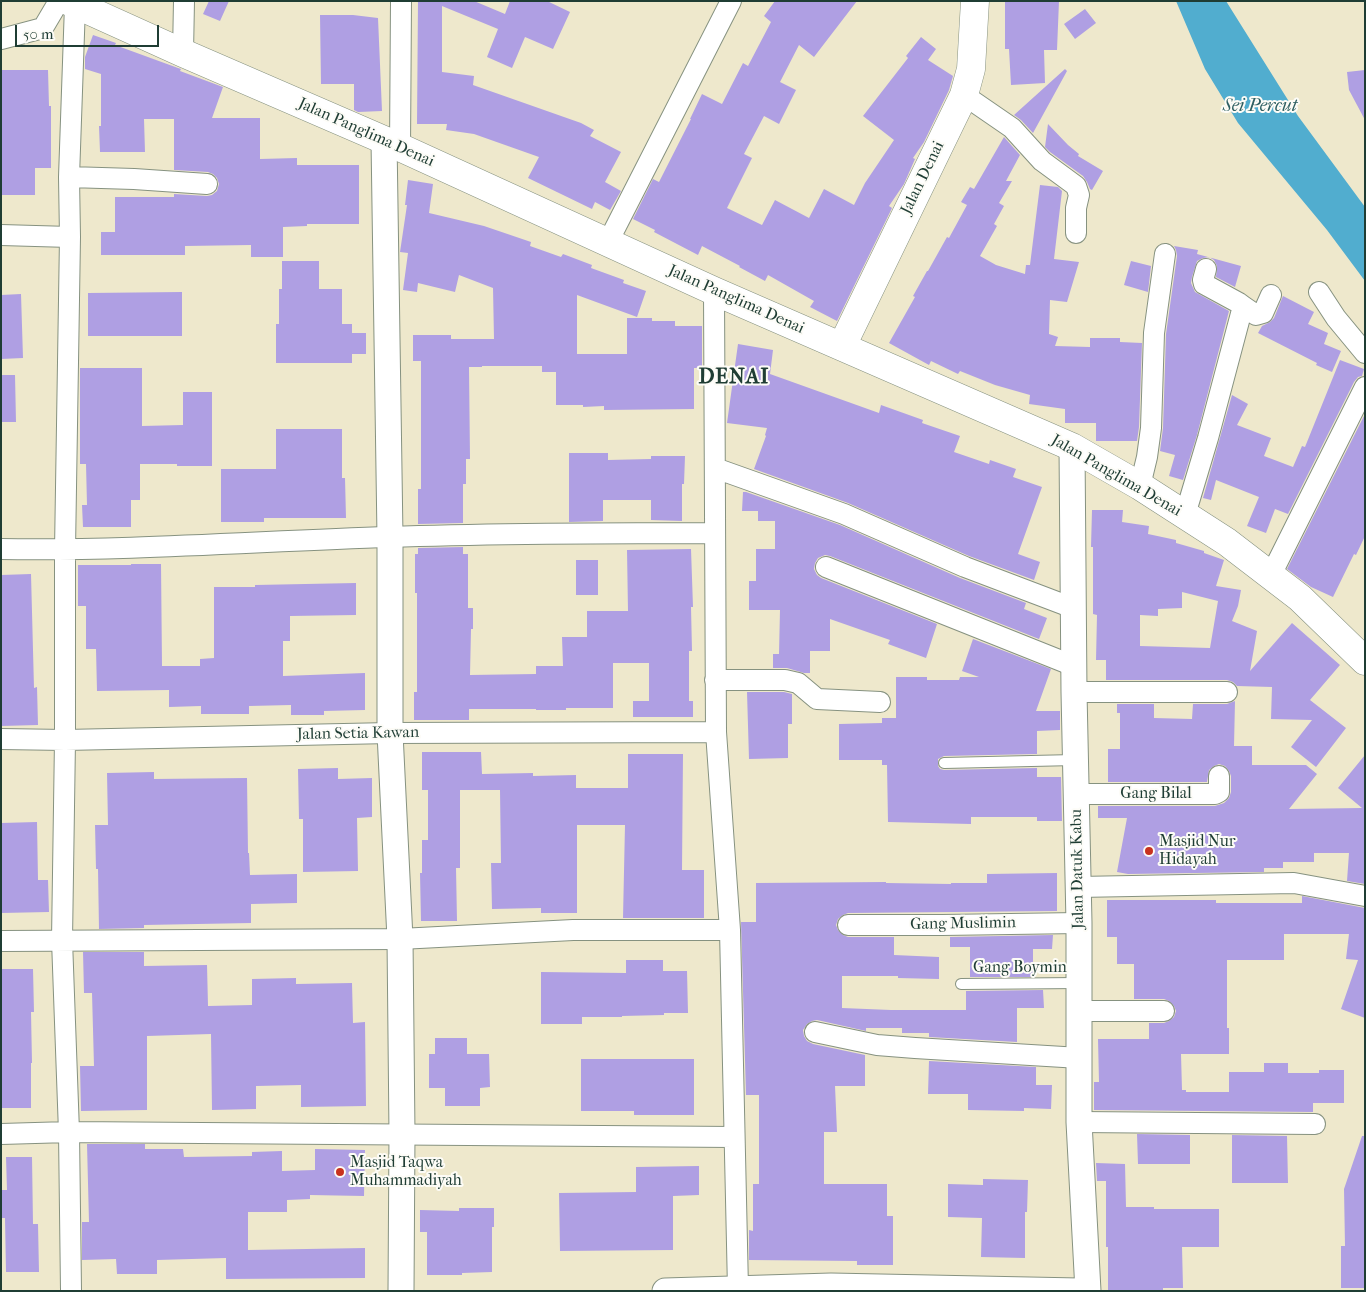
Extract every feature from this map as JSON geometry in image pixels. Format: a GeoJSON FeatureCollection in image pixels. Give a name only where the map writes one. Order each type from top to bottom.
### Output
{"type":"FeatureCollection","features":[{"type":"Feature","properties":{"kind":"main road","name":"Jalan Denai"},"geometry":{"type":"LineString","coordinates":[[842,346],[964,95],[971,69],[975,1]]}},
{"type":"Feature","properties":{"kind":"main road","name":"Jalan Panglima Denai"},"geometry":{"type":"LineString","coordinates":[[67,3],[392,144],[714,291],[1072,447],[1140,486],[1227,542],[1300,598],[1365,661]]}},
{"type":"Feature","properties":{"kind":"street"},"geometry":{"type":"LineString","coordinates":[[184,1],[184,54]]}},
{"type":"Feature","properties":{"kind":"street"},"geometry":{"type":"LineString","coordinates":[[401,1],[392,144],[390,537],[390,733],[400,939],[401,1291]]}},
{"type":"Feature","properties":{"kind":"street"},"geometry":{"type":"LineString","coordinates":[[608,242],[731,1]]}},
{"type":"Feature","properties":{"kind":"street"},"geometry":{"type":"LineString","coordinates":[[1,39],[43,28],[67,3]]}},
{"type":"Feature","properties":{"kind":"street"},"geometry":{"type":"LineString","coordinates":[[67,3],[70,237],[62,940],[69,1132],[71,1291]]}},
{"type":"Feature","properties":{"kind":"street"},"geometry":{"type":"LineString","coordinates":[[964,95],[1012,128],[1042,161],[1076,186],[1079,195],[1076,208],[1076,233]]}},
{"type":"Feature","properties":{"kind":"street"},"geometry":{"type":"LineString","coordinates":[[69,177],[208,184]]}},
{"type":"Feature","properties":{"kind":"street"},"geometry":{"type":"LineString","coordinates":[[1,235],[70,237]]}},
{"type":"Feature","properties":{"kind":"street"},"geometry":{"type":"LineString","coordinates":[[1140,486],[1151,428],[1154,333],[1165,254]]}},
{"type":"Feature","properties":{"kind":"street"},"geometry":{"type":"LineString","coordinates":[[1206,269],[1203,280],[1204,284],[1239,303],[1256,315],[1263,313],[1271,295]]}},
{"type":"Feature","properties":{"kind":"street"},"geometry":{"type":"LineString","coordinates":[[714,291],[716,732],[730,930],[738,1289]]}},
{"type":"Feature","properties":{"kind":"street"},"geometry":{"type":"LineString","coordinates":[[1319,292],[1336,318],[1365,353]]}},
{"type":"Feature","properties":{"kind":"street"},"geometry":{"type":"LineString","coordinates":[[1185,515],[1208,438],[1243,306]]}},
{"type":"Feature","properties":{"kind":"street"},"geometry":{"type":"LineString","coordinates":[[1271,575],[1365,387]]}},
{"type":"Feature","properties":{"kind":"street","name":"Jalan Datuk Kabu"},"geometry":{"type":"LineString","coordinates":[[1072,447],[1074,692],[1079,923],[1079,1122],[1088,1291]]}},
{"type":"Feature","properties":{"kind":"street"},"geometry":{"type":"LineString","coordinates":[[715,468],[844,514],[965,567],[1073,608]]}},
{"type":"Feature","properties":{"kind":"street"},"geometry":{"type":"LineString","coordinates":[[1,549],[65,550],[510,534],[715,532]]}},
{"type":"Feature","properties":{"kind":"street"},"geometry":{"type":"LineString","coordinates":[[826,566],[1074,666]]}},
{"type":"Feature","properties":{"kind":"street"},"geometry":{"type":"LineString","coordinates":[[715,680],[785,680],[798,684],[813,696],[823,700],[880,702]]}},
{"type":"Feature","properties":{"kind":"street"},"geometry":{"type":"LineString","coordinates":[[1074,692],[1227,692]]}},
{"type":"Feature","properties":{"kind":"street","name":"Jalan Setia Kawan"},"geometry":{"type":"LineString","coordinates":[[1,739],[65,740],[390,733],[716,732]]}},
{"type":"Feature","properties":{"kind":"street","name":"Gang Bilal"},"geometry":{"type":"LineString","coordinates":[[1077,794],[1215,794],[1219,792],[1219,776]]}},
{"type":"Feature","properties":{"kind":"street"},"geometry":{"type":"LineString","coordinates":[[1078,886],[1294,883],[1365,896]]}},
{"type":"Feature","properties":{"kind":"street","name":"Gang Muslimin"},"geometry":{"type":"LineString","coordinates":[[848,924],[1079,923]]}},
{"type":"Feature","properties":{"kind":"street"},"geometry":{"type":"LineString","coordinates":[[1,940],[400,939],[573,930],[730,930]]}},
{"type":"Feature","properties":{"kind":"street"},"geometry":{"type":"LineString","coordinates":[[1079,1011],[1164,1011]]}},
{"type":"Feature","properties":{"kind":"street"},"geometry":{"type":"LineString","coordinates":[[815,1032],[877,1045],[1080,1058]]}},
{"type":"Feature","properties":{"kind":"street"},"geometry":{"type":"LineString","coordinates":[[1079,1122],[1315,1124]]}},
{"type":"Feature","properties":{"kind":"street"},"geometry":{"type":"LineString","coordinates":[[1,1134],[69,1132],[734,1137]]}},
{"type":"Feature","properties":{"kind":"street"},"geometry":{"type":"LineString","coordinates":[[665,1291],[738,1289],[1078,1291]]}},
{"type":"Feature","properties":{"kind":"lane"},"geometry":{"type":"LineString","coordinates":[[944,763],[1076,760]]}},
{"type":"Feature","properties":{"kind":"lane","name":"Gang Boymin"},"geometry":{"type":"LineString","coordinates":[[961,984],[1079,983]]}},
{"type":"Feature","properties":{"kind":"water","name":"Sei Percut"},"geometry":{"type":"Polygon","coordinates":[[[1176,1],[1226,1],[1298,116],[1365,207],[1365,281],[1327,230],[1238,123],[1205,69],[1176,1]]]}},
{"type":"Feature","properties":{"kind":"building"},"geometry":{"type":"Polygon","coordinates":[[[209,1],[229,1],[220,21],[203,14],[209,1]]]}},
{"type":"Feature","properties":{"kind":"building"},"geometry":{"type":"Polygon","coordinates":[[[418,1],[474,1],[505,14],[510,1],[547,1],[570,12],[553,49],[525,37],[512,68],[487,57],[498,29],[442,6],[442,72],[474,76],[473,85],[581,123],[594,130],[590,136],[621,152],[605,182],[621,191],[610,210],[595,202],[592,209],[528,178],[539,157],[474,134],[446,130],[447,124],[417,124],[418,1]]]}},
{"type":"Feature","properties":{"kind":"building"},"geometry":{"type":"Polygon","coordinates":[[[775,1],[857,1],[814,57],[799,45],[780,82],[796,90],[779,124],[764,116],[744,154],[752,158],[727,208],[762,225],[775,200],[809,218],[824,189],[854,205],[865,183],[894,140],[863,116],[908,58],[906,56],[921,37],[936,49],[928,60],[953,76],[949,90],[924,142],[913,158],[915,159],[904,184],[889,206],[892,208],[837,321],[810,307],[814,301],[768,275],[765,281],[702,246],[698,255],[633,219],[653,179],[659,182],[702,94],[722,104],[743,63],[748,66],[771,22],[764,16],[775,1]]]}},
{"type":"Feature","properties":{"kind":"building"},"geometry":{"type":"Polygon","coordinates":[[[1005,1],[1059,1],[1057,50],[1044,50],[1045,83],[1011,85],[1009,49],[1005,49],[1005,1]]]}},
{"type":"Feature","properties":{"kind":"building"},"geometry":{"type":"Polygon","coordinates":[[[1085,9],[1096,23],[1075,39],[1064,24],[1085,9]]]}},
{"type":"Feature","properties":{"kind":"building"},"geometry":{"type":"Polygon","coordinates":[[[320,15],[353,15],[378,18],[382,111],[358,112],[354,110],[354,84],[321,84],[320,15]]]}},
{"type":"Feature","properties":{"kind":"building"},"geometry":{"type":"Polygon","coordinates":[[[93,35],[223,87],[212,118],[260,118],[260,159],[297,158],[297,165],[359,165],[359,224],[307,224],[307,226],[283,227],[283,257],[251,257],[251,245],[185,246],[185,255],[101,255],[101,232],[115,232],[115,197],[174,197],[174,194],[207,196],[217,191],[219,184],[217,178],[208,172],[174,170],[174,119],[144,119],[145,152],[100,152],[101,74],[85,69],[85,57],[93,35]]]}},
{"type":"Feature","properties":{"kind":"building"},"geometry":{"type":"Polygon","coordinates":[[[1065,69],[1067,71],[1033,133],[1014,115],[1065,69]]]}},
{"type":"Feature","properties":{"kind":"building"},"geometry":{"type":"Polygon","coordinates":[[[1,70],[48,70],[49,106],[51,106],[51,168],[35,168],[35,195],[1,195],[1,70]]]}},
{"type":"Feature","properties":{"kind":"building"},"geometry":{"type":"Polygon","coordinates":[[[1365,70],[1365,120],[1349,90],[1347,72],[1365,70]]]}},
{"type":"Feature","properties":{"kind":"building"},"geometry":{"type":"Polygon","coordinates":[[[1048,124],[1079,154],[1078,156],[1103,171],[1092,190],[1083,176],[1045,147],[1048,124]]]}},
{"type":"Feature","properties":{"kind":"building"},"geometry":{"type":"Polygon","coordinates":[[[1004,137],[1020,155],[1006,181],[1012,181],[999,203],[1004,206],[994,224],[997,226],[980,256],[996,265],[1025,274],[1026,265],[1030,265],[1040,185],[1058,187],[1062,191],[1054,259],[1079,262],[1067,302],[1050,300],[1049,334],[1058,337],[1055,346],[1090,347],[1090,338],[1120,338],[1120,342],[1142,343],[1137,441],[1096,441],[1096,423],[1065,423],[1065,409],[1029,404],[1030,395],[995,385],[960,371],[958,374],[931,361],[929,365],[889,343],[915,297],[913,296],[927,271],[947,237],[949,238],[967,205],[961,202],[970,187],[974,189],[1004,137]]]}},
{"type":"Feature","properties":{"kind":"building"},"geometry":{"type":"Polygon","coordinates":[[[408,180],[433,184],[429,213],[484,226],[531,242],[530,246],[561,257],[563,254],[592,265],[591,268],[624,280],[623,283],[646,291],[637,317],[577,295],[577,354],[627,354],[627,318],[652,318],[652,321],[675,321],[675,326],[702,326],[702,368],[694,368],[694,409],[604,410],[604,406],[556,405],[556,372],[542,372],[542,366],[469,367],[470,459],[466,459],[466,484],[463,484],[463,523],[418,524],[418,489],[421,489],[421,361],[413,361],[413,335],[451,335],[451,339],[494,339],[493,288],[459,275],[455,292],[418,283],[417,292],[403,290],[408,253],[400,252],[407,205],[405,205],[408,180]]]}},
{"type":"Feature","properties":{"kind":"building"},"geometry":{"type":"Polygon","coordinates":[[[1174,246],[1198,250],[1197,254],[1208,257],[1197,261],[1191,283],[1195,292],[1229,311],[1197,435],[1183,480],[1169,476],[1175,455],[1160,451],[1163,428],[1166,334],[1177,256],[1174,246]]]}},
{"type":"Feature","properties":{"kind":"building"},"geometry":{"type":"Polygon","coordinates":[[[1210,258],[1241,266],[1235,287],[1216,277],[1217,266],[1214,260],[1210,258]]]}},
{"type":"Feature","properties":{"kind":"building"},"geometry":{"type":"Polygon","coordinates":[[[282,261],[319,261],[319,289],[342,289],[342,324],[352,324],[352,333],[366,333],[366,354],[352,354],[352,363],[276,363],[276,324],[279,324],[279,289],[282,289],[282,261]]]}},
{"type":"Feature","properties":{"kind":"building"},"geometry":{"type":"Polygon","coordinates":[[[1131,261],[1151,266],[1148,292],[1124,285],[1131,261]]]}},
{"type":"Feature","properties":{"kind":"building"},"geometry":{"type":"Polygon","coordinates":[[[182,292],[182,336],[88,336],[88,293],[182,292]]]}},
{"type":"Feature","properties":{"kind":"building"},"geometry":{"type":"Polygon","coordinates":[[[21,294],[23,358],[1,359],[1,295],[21,294]]]}},
{"type":"Feature","properties":{"kind":"building"},"geometry":{"type":"Polygon","coordinates":[[[1283,296],[1314,312],[1308,324],[1328,333],[1324,344],[1341,351],[1332,372],[1258,333],[1262,326],[1274,318],[1283,296]]]}},
{"type":"Feature","properties":{"kind":"building"},"geometry":{"type":"Polygon","coordinates":[[[738,344],[773,350],[770,374],[879,413],[881,405],[923,420],[922,423],[960,436],[954,452],[989,464],[990,460],[1016,469],[1013,477],[1042,487],[1018,554],[1040,562],[1034,580],[969,556],[848,503],[754,469],[767,428],[727,423],[738,344]]]}},
{"type":"Feature","properties":{"kind":"building"},"geometry":{"type":"Polygon","coordinates":[[[1340,360],[1364,369],[1362,376],[1358,377],[1354,382],[1288,514],[1275,509],[1266,533],[1247,526],[1259,497],[1216,480],[1211,500],[1203,498],[1232,395],[1248,404],[1237,425],[1271,438],[1264,456],[1293,467],[1302,446],[1305,447],[1340,360]]]}},
{"type":"Feature","properties":{"kind":"building"},"geometry":{"type":"Polygon","coordinates":[[[80,368],[142,368],[142,426],[183,425],[183,392],[212,392],[212,466],[140,464],[140,500],[131,500],[131,527],[83,527],[82,505],[87,505],[86,464],[80,464],[80,368]]]}},
{"type":"Feature","properties":{"kind":"building"},"geometry":{"type":"Polygon","coordinates":[[[1,375],[15,375],[16,422],[1,422],[1,375]]]}},
{"type":"Feature","properties":{"kind":"building"},"geometry":{"type":"Polygon","coordinates":[[[1365,414],[1365,536],[1333,597],[1311,587],[1287,569],[1365,414]]]}},
{"type":"Feature","properties":{"kind":"building"},"geometry":{"type":"Polygon","coordinates":[[[276,429],[342,429],[342,478],[345,478],[346,518],[264,518],[264,522],[221,522],[221,469],[276,469],[276,429]]]}},
{"type":"Feature","properties":{"kind":"building"},"geometry":{"type":"Polygon","coordinates":[[[569,453],[608,453],[608,460],[651,459],[651,456],[685,456],[684,484],[682,484],[682,521],[651,520],[651,500],[603,500],[603,521],[569,522],[569,453]]]}},
{"type":"Feature","properties":{"kind":"building"},"geometry":{"type":"Polygon","coordinates":[[[743,492],[840,525],[960,578],[1026,603],[1024,609],[1047,618],[1039,639],[825,555],[818,558],[815,563],[814,569],[821,578],[937,624],[926,658],[888,644],[890,640],[830,619],[830,651],[810,651],[810,673],[787,668],[773,668],[773,654],[779,654],[780,610],[749,610],[749,581],[756,581],[756,549],[775,549],[775,521],[758,521],[758,511],[742,511],[743,492]]]}},
{"type":"Feature","properties":{"kind":"building"},"geometry":{"type":"Polygon","coordinates":[[[1092,510],[1123,510],[1122,522],[1149,526],[1148,534],[1176,540],[1176,543],[1204,551],[1204,553],[1224,560],[1216,586],[1241,590],[1238,606],[1232,621],[1257,631],[1250,671],[1292,623],[1340,665],[1310,700],[1346,728],[1316,767],[1291,747],[1312,720],[1271,719],[1272,687],[1237,686],[1227,680],[1106,680],[1106,660],[1096,660],[1097,615],[1093,614],[1093,547],[1091,547],[1092,510]],[[1182,592],[1182,608],[1158,609],[1158,616],[1140,615],[1140,646],[1210,648],[1218,601],[1182,592]]]}},
{"type":"Feature","properties":{"kind":"building"},"geometry":{"type":"Polygon","coordinates":[[[463,547],[463,554],[468,554],[468,608],[473,608],[470,675],[536,674],[536,666],[563,666],[562,637],[587,637],[587,611],[628,611],[627,550],[691,549],[693,607],[691,607],[692,651],[689,651],[689,701],[693,701],[693,717],[633,717],[633,701],[649,701],[649,663],[613,663],[613,708],[566,708],[566,710],[469,709],[469,720],[414,720],[414,692],[417,692],[415,554],[418,554],[418,548],[463,547]]]}},
{"type":"Feature","properties":{"kind":"building"},"geometry":{"type":"Polygon","coordinates":[[[576,560],[598,560],[598,595],[576,595],[576,560]]]}},
{"type":"Feature","properties":{"kind":"building"},"geometry":{"type":"Polygon","coordinates":[[[161,564],[162,666],[200,666],[200,659],[214,658],[214,587],[356,583],[356,615],[290,616],[290,641],[283,641],[283,676],[365,673],[365,710],[324,711],[324,715],[291,715],[291,705],[249,706],[249,714],[201,714],[201,706],[169,707],[169,690],[97,691],[96,649],[86,649],[86,606],[78,606],[78,565],[161,564]]]}},
{"type":"Feature","properties":{"kind":"building"},"geometry":{"type":"Polygon","coordinates":[[[31,574],[34,688],[37,687],[38,725],[1,726],[1,575],[31,574]]]}},
{"type":"Feature","properties":{"kind":"building"},"geometry":{"type":"Polygon","coordinates":[[[973,639],[1051,669],[1036,711],[1060,711],[1060,730],[1037,731],[1037,754],[944,756],[938,759],[938,766],[944,770],[1037,768],[1037,777],[1061,777],[1062,821],[1037,821],[1037,817],[971,817],[971,824],[888,822],[887,765],[882,765],[882,760],[839,760],[839,724],[882,723],[882,718],[896,718],[896,677],[927,677],[927,680],[959,680],[960,677],[979,677],[962,671],[973,639]]]}},
{"type":"Feature","properties":{"kind":"building"},"geometry":{"type":"Polygon","coordinates":[[[747,692],[784,692],[792,694],[792,724],[788,724],[788,758],[749,759],[747,692]]]}},
{"type":"Feature","properties":{"kind":"building"},"geometry":{"type":"Polygon","coordinates":[[[1235,701],[1234,746],[1252,746],[1252,765],[1306,765],[1317,774],[1289,809],[1362,808],[1338,788],[1365,755],[1365,884],[1347,881],[1349,853],[1314,853],[1314,862],[1283,862],[1283,868],[1264,868],[1264,872],[1128,874],[1117,872],[1127,818],[1098,818],[1098,806],[1215,806],[1224,803],[1229,798],[1231,776],[1225,766],[1219,764],[1209,770],[1207,782],[1108,782],[1108,749],[1120,749],[1120,713],[1117,713],[1117,704],[1154,704],[1154,718],[1192,719],[1193,704],[1227,704],[1235,701]]]}},
{"type":"Feature","properties":{"kind":"building"},"geometry":{"type":"Polygon","coordinates":[[[422,752],[481,752],[482,774],[533,773],[533,776],[576,775],[576,788],[628,788],[628,754],[683,754],[682,870],[704,870],[704,918],[623,918],[625,825],[577,825],[577,913],[541,913],[541,908],[492,909],[491,863],[501,863],[500,790],[460,790],[460,868],[456,868],[457,921],[421,921],[420,873],[422,873],[422,840],[428,840],[428,790],[422,790],[422,752]]]}},
{"type":"Feature","properties":{"kind":"building"},"geometry":{"type":"Polygon","coordinates":[[[338,768],[338,779],[372,778],[372,817],[357,818],[358,871],[303,872],[303,819],[299,819],[298,769],[338,768]]]}},
{"type":"Feature","properties":{"kind":"building"},"geometry":{"type":"Polygon","coordinates":[[[154,772],[154,779],[247,778],[250,875],[297,874],[297,903],[251,904],[251,923],[144,925],[144,928],[99,929],[95,825],[108,825],[107,773],[154,772]]]}},
{"type":"Feature","properties":{"kind":"building"},"geometry":{"type":"Polygon","coordinates":[[[37,822],[38,880],[48,880],[49,912],[1,913],[1,823],[37,822]]]}},
{"type":"Feature","properties":{"kind":"building"},"geometry":{"type":"Polygon","coordinates":[[[1057,873],[1057,911],[848,913],[838,919],[836,925],[838,930],[848,937],[894,937],[894,955],[939,957],[939,979],[898,978],[898,976],[842,976],[842,1008],[966,1010],[966,991],[1043,990],[1044,1008],[1017,1008],[1017,1042],[929,1037],[929,1033],[902,1033],[902,1028],[866,1028],[866,1031],[817,1020],[807,1024],[803,1030],[807,1041],[813,1044],[865,1055],[865,1086],[835,1086],[837,1132],[824,1132],[824,1184],[887,1184],[887,1216],[893,1216],[893,1265],[857,1265],[857,1261],[749,1260],[749,1230],[753,1231],[753,1184],[759,1184],[759,1095],[746,1095],[741,922],[756,922],[756,883],[987,883],[987,874],[1057,873]]]}},
{"type":"Feature","properties":{"kind":"building"},"geometry":{"type":"Polygon","coordinates":[[[1302,896],[1365,908],[1365,1018],[1341,1009],[1358,960],[1346,959],[1349,934],[1284,934],[1284,960],[1227,960],[1229,1054],[1181,1054],[1182,1090],[1186,1090],[1186,1092],[1229,1092],[1229,1072],[1264,1072],[1264,1063],[1288,1063],[1288,1073],[1319,1073],[1319,1070],[1344,1070],[1344,1103],[1313,1103],[1313,1112],[1094,1110],[1094,1082],[1099,1082],[1098,1039],[1149,1039],[1149,1023],[1169,1021],[1174,1017],[1176,1011],[1169,1001],[1164,999],[1134,999],[1134,964],[1117,964],[1117,937],[1107,937],[1107,900],[1216,900],[1216,903],[1302,903],[1302,896]]]}},
{"type":"Feature","properties":{"kind":"building"},"geometry":{"type":"Polygon","coordinates":[[[1053,935],[1052,949],[1033,949],[1033,977],[970,977],[970,947],[950,947],[950,937],[1053,935]]]}},
{"type":"Feature","properties":{"kind":"building"},"geometry":{"type":"Polygon","coordinates":[[[83,952],[144,952],[144,966],[207,965],[208,1006],[252,1005],[252,979],[296,978],[296,984],[352,983],[353,1023],[365,1022],[366,1106],[301,1107],[301,1085],[256,1086],[256,1109],[212,1110],[211,1034],[147,1036],[147,1110],[81,1111],[80,1066],[94,1066],[92,993],[84,993],[83,952]]]}},
{"type":"Feature","properties":{"kind":"building"},"geometry":{"type":"Polygon","coordinates":[[[626,960],[663,960],[663,971],[687,971],[688,1013],[622,1017],[582,1017],[582,1024],[541,1024],[541,972],[626,973],[626,960]]]}},
{"type":"Feature","properties":{"kind":"building"},"geometry":{"type":"Polygon","coordinates":[[[1,969],[33,969],[34,1012],[31,1012],[31,1108],[1,1108],[1,969]]]}},
{"type":"Feature","properties":{"kind":"building"},"geometry":{"type":"Polygon","coordinates":[[[435,1038],[467,1038],[467,1054],[489,1054],[490,1087],[480,1088],[480,1106],[445,1106],[445,1088],[429,1088],[429,1054],[435,1054],[435,1038]]]}},
{"type":"Feature","properties":{"kind":"building"},"geometry":{"type":"Polygon","coordinates":[[[581,1059],[694,1059],[694,1115],[634,1115],[634,1111],[581,1111],[581,1059]]]}},
{"type":"Feature","properties":{"kind":"building"},"geometry":{"type":"Polygon","coordinates":[[[929,1061],[1036,1067],[1036,1085],[1052,1085],[1051,1109],[1024,1108],[1024,1111],[968,1110],[968,1094],[928,1094],[929,1061]]]}},
{"type":"Feature","properties":{"kind":"building"},"geometry":{"type":"Polygon","coordinates":[[[1137,1134],[1190,1135],[1190,1164],[1138,1164],[1137,1134]]]}},
{"type":"Feature","properties":{"kind":"building"},"geometry":{"type":"Polygon","coordinates":[[[1232,1135],[1287,1136],[1288,1183],[1232,1183],[1232,1135]]]}},
{"type":"Feature","properties":{"kind":"building"},"geometry":{"type":"Polygon","coordinates":[[[1362,1136],[1365,1136],[1364,1288],[1341,1288],[1341,1246],[1345,1246],[1344,1189],[1362,1136]]]}},
{"type":"Feature","properties":{"kind":"building"},"geometry":{"type":"Polygon","coordinates":[[[87,1144],[145,1144],[145,1149],[183,1149],[184,1157],[252,1156],[252,1152],[282,1151],[282,1171],[315,1170],[315,1149],[365,1150],[364,1196],[310,1195],[310,1199],[287,1200],[287,1212],[248,1212],[248,1250],[365,1248],[365,1278],[226,1279],[226,1258],[157,1260],[157,1274],[117,1274],[116,1259],[82,1260],[82,1222],[89,1222],[87,1144]]]}},
{"type":"Feature","properties":{"kind":"building"},"geometry":{"type":"Polygon","coordinates":[[[6,1157],[32,1157],[33,1224],[38,1224],[39,1272],[6,1272],[5,1218],[1,1218],[1,1190],[7,1190],[6,1157]]]}},
{"type":"Feature","properties":{"kind":"building"},"geometry":{"type":"Polygon","coordinates":[[[1096,1163],[1125,1164],[1126,1207],[1219,1209],[1219,1247],[1182,1247],[1183,1288],[1108,1290],[1106,1181],[1097,1181],[1096,1163]]]}},
{"type":"Feature","properties":{"kind":"building"},"geometry":{"type":"Polygon","coordinates":[[[699,1166],[699,1195],[673,1196],[673,1250],[560,1251],[559,1193],[636,1192],[636,1167],[699,1166]]]}},
{"type":"Feature","properties":{"kind":"building"},"geometry":{"type":"Polygon","coordinates":[[[983,1179],[1028,1180],[1027,1212],[1025,1212],[1025,1258],[981,1257],[982,1218],[948,1217],[948,1184],[983,1185],[983,1179]]]}},
{"type":"Feature","properties":{"kind":"building"},"geometry":{"type":"Polygon","coordinates":[[[459,1208],[494,1208],[492,1272],[462,1273],[462,1275],[427,1275],[427,1232],[420,1232],[420,1210],[459,1211],[459,1208]]]}},
{"type":"Feature","properties":{"kind":"place","name":"Masjid Nur Hidayah"},"geometry":{"type":"Point","coordinates":[1149,851]}},
{"type":"Feature","properties":{"kind":"place","name":"Masjid Taqwa Muhammadiyah"},"geometry":{"type":"Point","coordinates":[340,1172]}},
{"type":"Feature","properties":{"kind":"district","name":"DENAI"},"geometry":{"type":"Point","coordinates":[734,378]}}]}
